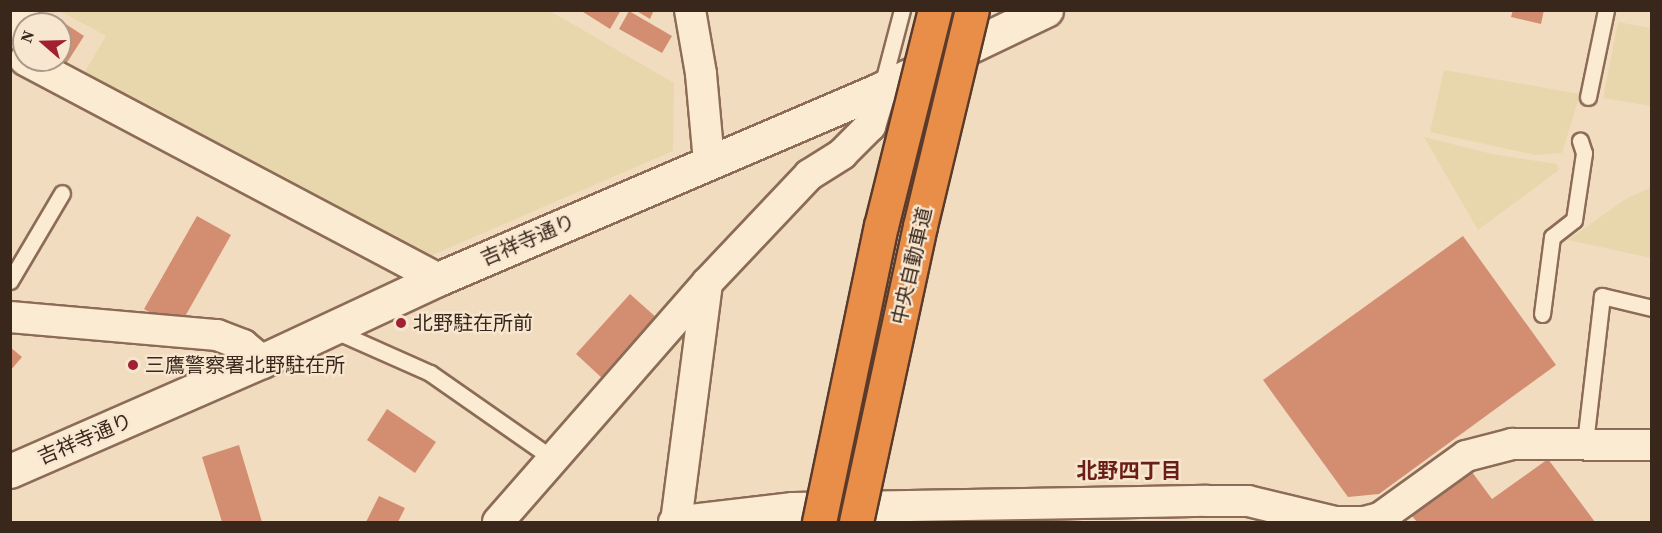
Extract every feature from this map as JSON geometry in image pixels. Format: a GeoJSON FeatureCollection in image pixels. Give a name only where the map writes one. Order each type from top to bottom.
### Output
{"type":"FeatureCollection","features":[{"type":"Feature","properties":{"kind":"highway","name":"中央自動車道"},"geometry":{"type":"LineString","coordinates":[[819,522],[881,226],[935,10]]}},
{"type":"Feature","properties":{"kind":"highway","name":"中央自動車道"},"geometry":{"type":"LineString","coordinates":[[856,522],[920,226],[972,10]]}},
{"type":"Feature","properties":{"kind":"main road","name":"吉祥寺通り"},"geometry":{"type":"LineString","coordinates":[[10,471],[262,361],[438,279],[881,88],[1046,10]]}},
{"type":"Feature","properties":{"kind":"street"},"geometry":{"type":"LineString","coordinates":[[10,33],[24,10]]}},
{"type":"Feature","properties":{"kind":"street"},"geometry":{"type":"LineString","coordinates":[[690,10],[701,74],[709,162]]}},
{"type":"Feature","properties":{"kind":"street"},"geometry":{"type":"LineString","coordinates":[[47,72],[438,279]]}},
{"type":"Feature","properties":{"kind":"street"},"geometry":{"type":"LineString","coordinates":[[498,522],[707,283],[809,175],[842,154],[870,126],[881,88]]}},
{"type":"Feature","properties":{"kind":"street"},"geometry":{"type":"LineString","coordinates":[[707,283],[675,522],[793,508],[1209,512],[1248,501],[1335,522],[1364,522],[1380,518],[1466,456],[1512,444],[1652,445]]}},
{"type":"Feature","properties":{"kind":"street"},"geometry":{"type":"LineString","coordinates":[[10,317],[217,335],[243,345],[262,361]]}},
{"type":"Feature","properties":{"kind":"lane"},"geometry":{"type":"LineString","coordinates":[[881,88],[902,10]]}},
{"type":"Feature","properties":{"kind":"lane"},"geometry":{"type":"LineString","coordinates":[[1588,97],[1606,10]]}},
{"type":"Feature","properties":{"kind":"lane"},"geometry":{"type":"LineString","coordinates":[[1542,314],[1552,237],[1574,220],[1584,153],[1580,141]]}},
{"type":"Feature","properties":{"kind":"lane"},"geometry":{"type":"LineString","coordinates":[[10,281],[62,193]]}},
{"type":"Feature","properties":{"kind":"lane"},"geometry":{"type":"LineString","coordinates":[[1585,443],[1602,296],[1652,308]]}},
{"type":"Feature","properties":{"kind":"lane"},"geometry":{"type":"LineString","coordinates":[[330,328],[430,373],[552,458]]}},
{"type":"Feature","properties":{"kind":"shaded area"},"geometry":{"type":"Polygon","coordinates":[[[60,11],[550,11],[674,83],[673,151],[430,256],[81,78],[106,36],[72,18],[72,12],[60,11]]]}},
{"type":"Feature","properties":{"kind":"shaded area"},"geometry":{"type":"Polygon","coordinates":[[[1618,22],[1651,28],[1651,106],[1603,98],[1618,22]]]}},
{"type":"Feature","properties":{"kind":"shaded area"},"geometry":{"type":"Polygon","coordinates":[[[1444,70],[1580,94],[1562,153],[1535,155],[1430,132],[1444,70]]]}},
{"type":"Feature","properties":{"kind":"shaded area"},"geometry":{"type":"Polygon","coordinates":[[[1424,137],[1492,154],[1557,164],[1559,170],[1478,230],[1424,137]]]}},
{"type":"Feature","properties":{"kind":"shaded area"},"geometry":{"type":"Polygon","coordinates":[[[1651,187],[1651,258],[1568,240],[1624,200],[1651,187]]]}},
{"type":"Feature","properties":{"kind":"building"},"geometry":{"type":"Polygon","coordinates":[[[580,10],[621,10],[610,29],[580,10]]]}},
{"type":"Feature","properties":{"kind":"building"},"geometry":{"type":"Polygon","coordinates":[[[635,10],[654,10],[650,19],[635,10]]]}},
{"type":"Feature","properties":{"kind":"building"},"geometry":{"type":"Polygon","coordinates":[[[1513,10],[1544,10],[1541,24],[1511,17],[1513,10]]]}},
{"type":"Feature","properties":{"kind":"building"},"geometry":{"type":"Polygon","coordinates":[[[629,11],[672,36],[662,53],[619,29],[629,11]]]}},
{"type":"Feature","properties":{"kind":"building"},"geometry":{"type":"Polygon","coordinates":[[[72,28],[84,36],[72,55],[72,28]]]}},
{"type":"Feature","properties":{"kind":"building"},"geometry":{"type":"Polygon","coordinates":[[[197,216],[231,235],[178,329],[144,309],[197,216]]]}},
{"type":"Feature","properties":{"kind":"building"},"geometry":{"type":"Polygon","coordinates":[[[1463,236],[1556,365],[1379,494],[1348,497],[1263,380],[1463,236]]]}},
{"type":"Feature","properties":{"kind":"building"},"geometry":{"type":"Polygon","coordinates":[[[630,294],[658,319],[603,379],[576,354],[630,294]]]}},
{"type":"Feature","properties":{"kind":"building"},"geometry":{"type":"Polygon","coordinates":[[[10,347],[22,357],[10,371],[10,347]]]}},
{"type":"Feature","properties":{"kind":"building"},"geometry":{"type":"Polygon","coordinates":[[[387,409],[436,442],[415,473],[367,440],[387,409]]]}},
{"type":"Feature","properties":{"kind":"building"},"geometry":{"type":"Polygon","coordinates":[[[239,445],[262,522],[222,522],[202,457],[239,445]]]}},
{"type":"Feature","properties":{"kind":"building"},"geometry":{"type":"Polygon","coordinates":[[[1548,459],[1595,522],[1417,522],[1412,516],[1472,472],[1492,499],[1548,459]]]}},
{"type":"Feature","properties":{"kind":"building"},"geometry":{"type":"Polygon","coordinates":[[[379,496],[405,508],[398,522],[366,522],[379,496]]]}},
{"type":"Feature","properties":{"kind":"place","name":"北野駐在所前"},"geometry":{"type":"Point","coordinates":[401,323]}},
{"type":"Feature","properties":{"kind":"place","name":"三鷹警察署北野駐在所"},"geometry":{"type":"Point","coordinates":[133,365]}},
{"type":"Feature","properties":{"kind":"district","name":"北野四丁目"},"geometry":{"type":"Point","coordinates":[1129,471]}}]}
